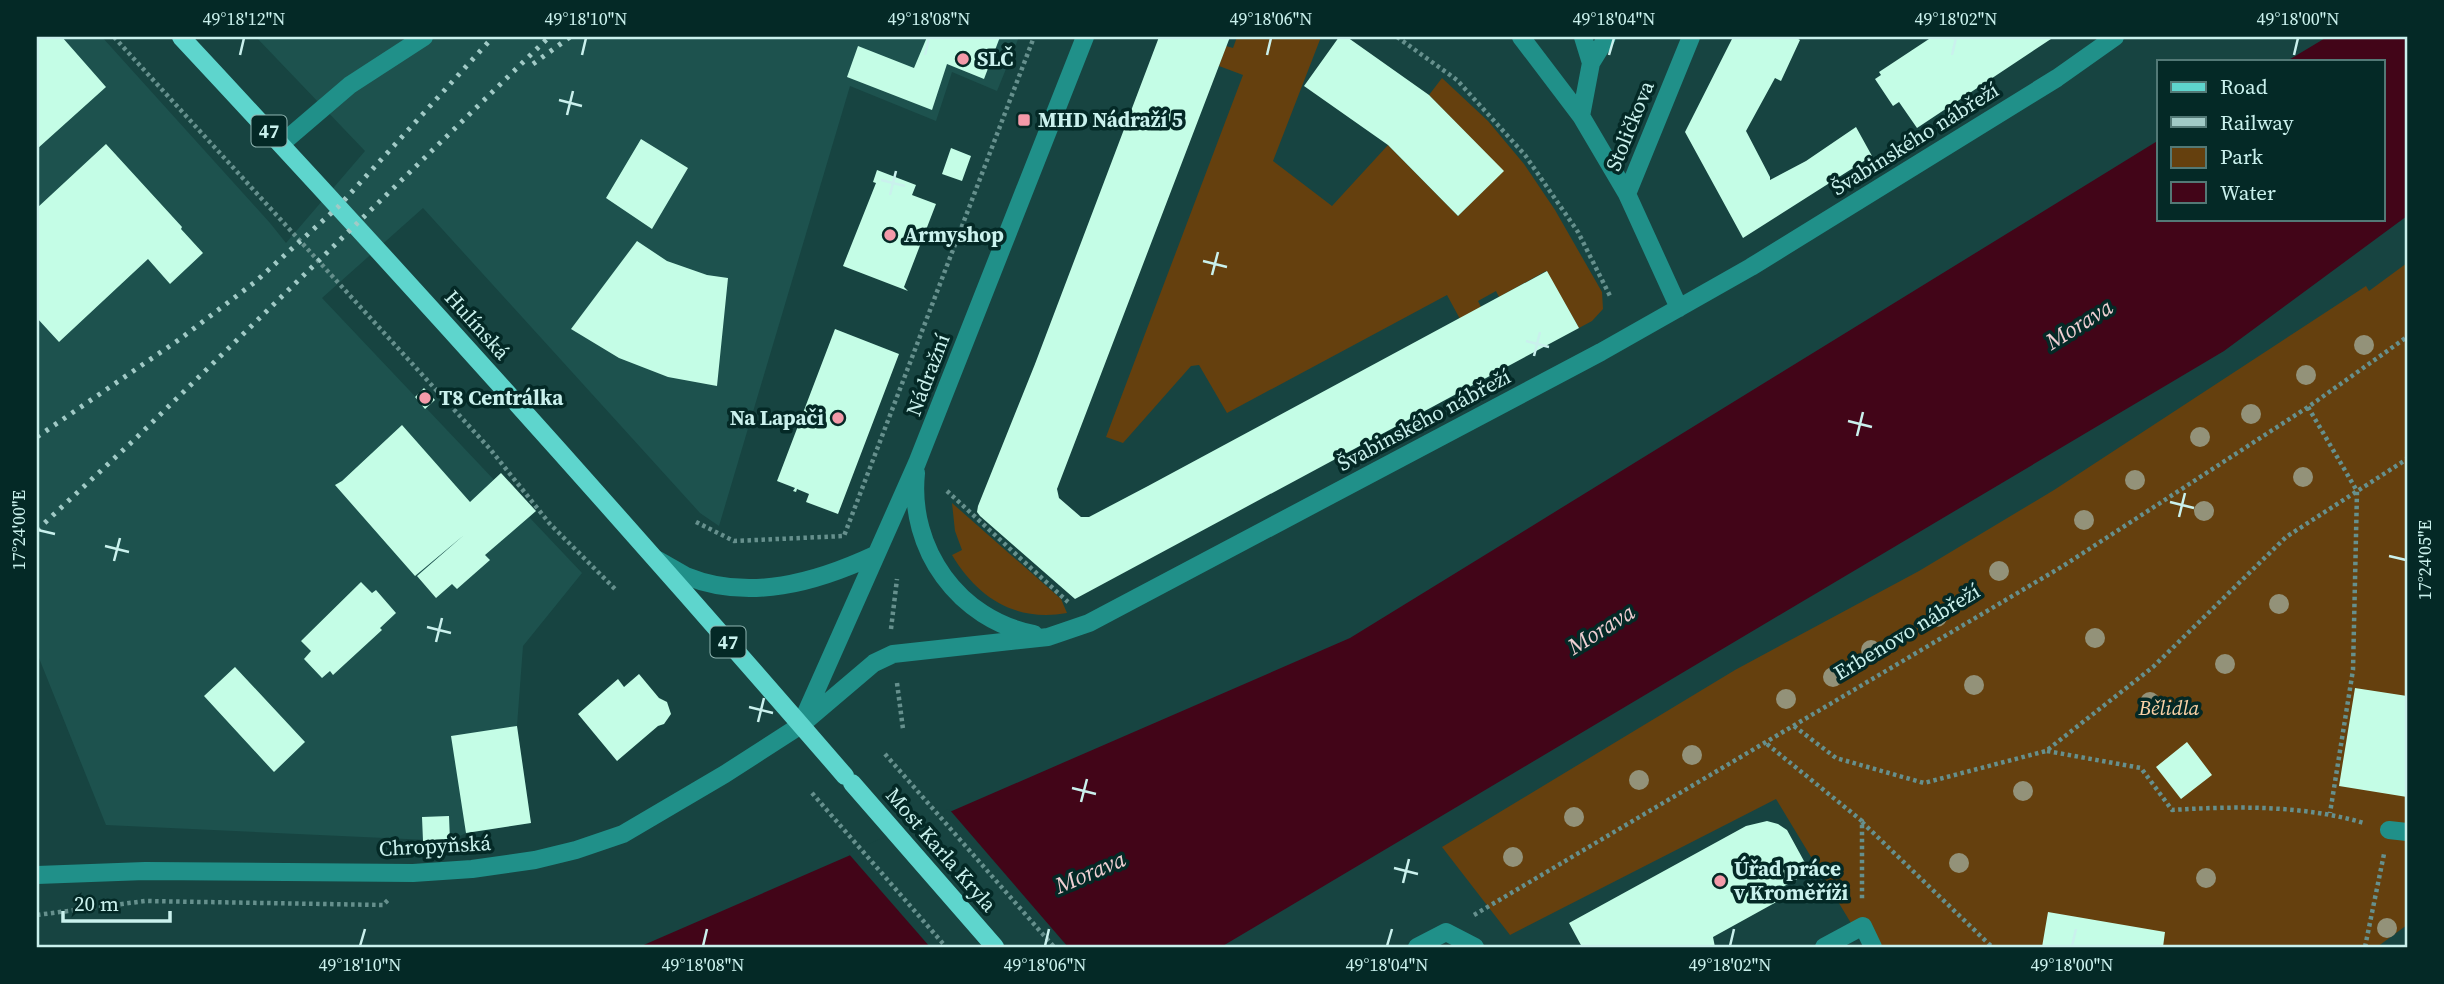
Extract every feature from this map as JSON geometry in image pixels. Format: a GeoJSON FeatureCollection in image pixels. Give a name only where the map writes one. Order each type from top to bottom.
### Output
{"type":"FeatureCollection","features":[{"type":"Feature","properties":{"kind":"main road","name":"Hulínská"},"geometry":{"type":"LineString","coordinates":[[181,37],[356,225],[848,780]]}},
{"type":"Feature","properties":{"kind":"main road","name":"Most Karla Kryla"},"geometry":{"type":"LineString","coordinates":[[848,780],[995,947]]}},
{"type":"Feature","properties":{"kind":"street"},"geometry":{"type":"LineString","coordinates":[[281,144],[350,85],[424,37]]}},
{"type":"Feature","properties":{"kind":"street","name":"Nádražní"},"geometry":{"type":"LineString","coordinates":[[801,725],[917,463],[1085,37]]}},
{"type":"Feature","properties":{"kind":"street"},"geometry":{"type":"LineString","coordinates":[[1521,37],[1581,116],[1627,194]]}},
{"type":"Feature","properties":{"kind":"street"},"geometry":{"type":"LineString","coordinates":[[1583,37],[1591,63]]}},
{"type":"Feature","properties":{"kind":"street"},"geometry":{"type":"LineString","coordinates":[[1581,116],[1591,63],[1607,37]]}},
{"type":"Feature","properties":{"kind":"street","name":"Stoličkova"},"geometry":{"type":"LineString","coordinates":[[1679,308],[1627,194],[1691,37]]}},
{"type":"Feature","properties":{"kind":"street","name":"Švabinského nábřeží"},"geometry":{"type":"LineString","coordinates":[[801,725],[874,663],[893,654],[1048,637],[1089,623],[1601,352],[1751,267],[2046,85],[2115,37]]}},
{"type":"Feature","properties":{"kind":"street"},"geometry":{"type":"LineString","coordinates":[[917,463],[917,516],[924,542],[935,566],[952,588],[972,607],[995,622],[1021,632],[1048,637]]}},
{"type":"Feature","properties":{"kind":"street"},"geometry":{"type":"LineString","coordinates":[[654,558],[687,576],[714,583],[769,587],[825,577],[875,555]]}},
{"type":"Feature","properties":{"kind":"street","name":"Chropyňská"},"geometry":{"type":"LineString","coordinates":[[37,875],[145,871],[414,873],[472,869],[535,860],[624,834],[801,725]]}},
{"type":"Feature","properties":{"kind":"street"},"geometry":{"type":"LineString","coordinates":[[2389,830],[2407,832]]}},
{"type":"Feature","properties":{"kind":"street"},"geometry":{"type":"LineString","coordinates":[[1824,947],[1863,926],[1873,947]]}},
{"type":"Feature","properties":{"kind":"street"},"geometry":{"type":"LineString","coordinates":[[1417,947],[1446,932],[1475,947]]}},
{"type":"Feature","properties":{"kind":"path"},"geometry":{"type":"LineString","coordinates":[[114,37],[490,449],[550,524],[617,592]]}},
{"type":"Feature","properties":{"kind":"path"},"geometry":{"type":"LineString","coordinates":[[696,522],[734,541],[844,536],[1034,37]]}},
{"type":"Feature","properties":{"kind":"path"},"geometry":{"type":"LineString","coordinates":[[1397,37],[1457,80],[1525,155],[1578,232],[1611,298]]}},
{"type":"Feature","properties":{"kind":"path","name":"Erbenovo nábřeží"},"geometry":{"type":"LineString","coordinates":[[1446,932],[2063,566],[2308,407],[2407,337]]}},
{"type":"Feature","properties":{"kind":"path"},"geometry":{"type":"LineString","coordinates":[[2308,407],[2357,492],[2353,670],[2329,813]]}},
{"type":"Feature","properties":{"kind":"path"},"geometry":{"type":"LineString","coordinates":[[1794,726],[1836,758],[1924,783],[2046,751],[2153,667],[2286,537],[2407,459]]}},
{"type":"Feature","properties":{"kind":"path"},"geometry":{"type":"LineString","coordinates":[[2397,466],[2407,468]]}},
{"type":"Feature","properties":{"kind":"path"},"geometry":{"type":"LineString","coordinates":[[947,491],[1075,609]]}},
{"type":"Feature","properties":{"kind":"path"},"geometry":{"type":"LineString","coordinates":[[890,637],[898,571]]}},
{"type":"Feature","properties":{"kind":"path"},"geometry":{"type":"LineString","coordinates":[[897,678],[903,729]]}},
{"type":"Feature","properties":{"kind":"path"},"geometry":{"type":"LineString","coordinates":[[1767,743],[1862,821],[1992,947]]}},
{"type":"Feature","properties":{"kind":"path"},"geometry":{"type":"LineString","coordinates":[[2046,751],[2141,768],[2172,810],[2223,807],[2329,813],[2389,830],[2365,947]]}},
{"type":"Feature","properties":{"kind":"path"},"geometry":{"type":"LineString","coordinates":[[885,754],[1054,947]]}},
{"type":"Feature","properties":{"kind":"path"},"geometry":{"type":"LineString","coordinates":[[812,793],[946,947]]}},
{"type":"Feature","properties":{"kind":"path"},"geometry":{"type":"LineString","coordinates":[[1862,821],[1863,926]]}},
{"type":"Feature","properties":{"kind":"path"},"geometry":{"type":"LineString","coordinates":[[37,915],[145,901],[383,905],[414,873]]}},
{"type":"Feature","properties":{"kind":"shaded area"},"geometry":{"type":"Polygon","coordinates":[[[37,37],[102,37],[286,243],[365,151],[256,37],[1019,37],[997,91],[952,72],[936,121],[850,86],[719,526],[700,513],[423,208],[322,298],[582,573],[523,646],[517,726],[531,823],[466,833],[450,841],[106,825],[37,653],[37,37]]]}},
{"type":"Feature","properties":{"kind":"green space"},"geometry":{"type":"Polygon","coordinates":[[[1237,37],[1321,37],[1273,161],[1332,206],[1388,145],[1458,216],[1503,171],[1429,95],[1442,78],[1488,121],[1524,164],[1555,210],[1602,292],[1603,309],[1592,321],[1579,328],[1546,271],[1499,297],[1496,291],[1478,301],[1481,307],[1460,319],[1447,295],[1227,413],[1199,365],[1191,366],[1123,443],[1106,437],[1243,75],[1219,66],[1226,46],[1233,48],[1237,37]]]}},
{"type":"Feature","properties":{"kind":"green space","name":"Bělidla"},"geometry":{"type":"Polygon","coordinates":[[[2407,263],[2407,925],[2377,947],[1863,947],[1776,799],[1510,935],[1442,847],[1735,670],[1919,571],[2054,490],[2366,286],[2369,291],[2407,263]]]}},
{"type":"Feature","properties":{"kind":"green space"},"geometry":{"type":"Polygon","coordinates":[[[952,503],[1061,599],[1067,613],[1031,614],[1000,604],[986,595],[952,555],[962,550],[955,531],[952,503]]]}},
{"type":"Feature","properties":{"kind":"water","name":"Morava"},"geometry":{"type":"Polygon","coordinates":[[[2327,37],[2407,37],[2407,216],[2224,351],[1221,947],[639,947],[1350,638],[2157,141],[2157,220],[2384,220],[2384,60],[2289,60],[2327,37]]]}},
{"type":"Feature","properties":{"kind":"pier"},"geometry":{"type":"Polygon","coordinates":[[[949,809],[1068,947],[930,947],[848,853],[949,809]]]}},
{"type":"Feature","properties":{"kind":"building"},"geometry":{"type":"Polygon","coordinates":[[[37,37],[62,37],[106,87],[37,149],[37,37]]]}},
{"type":"Feature","properties":{"kind":"building"},"geometry":{"type":"Polygon","coordinates":[[[927,37],[1000,37],[984,79],[947,64],[932,110],[847,77],[858,46],[914,68],[927,37]]]}},
{"type":"Feature","properties":{"kind":"building"},"geometry":{"type":"Polygon","coordinates":[[[1159,37],[1230,37],[1057,489],[1059,498],[1081,517],[1089,517],[1148,486],[1547,271],[1579,328],[1075,599],[977,512],[1159,37]]]}},
{"type":"Feature","properties":{"kind":"building"},"geometry":{"type":"Polygon","coordinates":[[[1339,37],[1347,37],[1429,95],[1504,171],[1458,216],[1388,145],[1304,86],[1339,37]]]}},
{"type":"Feature","properties":{"kind":"building"},"geometry":{"type":"Polygon","coordinates":[[[1733,37],[1795,37],[1800,40],[1781,81],[1775,78],[1746,131],[1770,180],[1806,161],[1856,127],[1872,156],[1743,238],[1685,132],[1733,37]]]}},
{"type":"Feature","properties":{"kind":"building"},"geometry":{"type":"Polygon","coordinates":[[[1932,37],[2054,37],[1917,128],[1899,102],[1893,106],[1875,79],[1881,75],[1879,72],[1932,37]]]}},
{"type":"Feature","properties":{"kind":"building"},"geometry":{"type":"Polygon","coordinates":[[[641,139],[688,168],[652,229],[606,198],[641,139]]]}},
{"type":"Feature","properties":{"kind":"building"},"geometry":{"type":"Polygon","coordinates":[[[106,144],[203,253],[170,284],[148,259],[59,342],[37,318],[37,208],[106,144]]]}},
{"type":"Feature","properties":{"kind":"building"},"geometry":{"type":"Polygon","coordinates":[[[951,148],[971,156],[962,181],[942,174],[951,148]]]}},
{"type":"Feature","properties":{"kind":"building","name":"Armyshop"},"geometry":{"type":"Polygon","coordinates":[[[877,170],[916,185],[912,195],[936,204],[904,287],[908,291],[843,266],[876,183],[873,182],[877,170]]]}},
{"type":"Feature","properties":{"kind":"building"},"geometry":{"type":"Polygon","coordinates":[[[637,241],[667,261],[707,275],[728,278],[717,386],[668,377],[619,358],[571,329],[637,241]]]}},
{"type":"Feature","properties":{"kind":"building","name":"Na Lapači"},"geometry":{"type":"Polygon","coordinates":[[[835,329],[899,354],[838,514],[806,502],[809,494],[797,489],[796,492],[793,491],[795,488],[777,481],[835,329]]]}},
{"type":"Feature","properties":{"kind":"building","name":"T8 Centrálka"},"geometry":{"type":"Polygon","coordinates":[[[424,388],[435,400],[425,409],[415,397],[424,388]]]}},
{"type":"Feature","properties":{"kind":"building"},"geometry":{"type":"Polygon","coordinates":[[[402,425],[470,502],[501,473],[536,511],[485,555],[490,560],[457,589],[452,584],[436,598],[417,576],[464,535],[415,576],[335,485],[402,425]]]}},
{"type":"Feature","properties":{"kind":"building"},"geometry":{"type":"Polygon","coordinates":[[[361,582],[372,593],[376,590],[396,613],[380,628],[382,630],[333,675],[330,671],[322,678],[304,659],[311,651],[301,641],[361,582]]]}},
{"type":"Feature","properties":{"kind":"building"},"geometry":{"type":"Polygon","coordinates":[[[235,667],[305,742],[274,772],[204,696],[235,667]]]}},
{"type":"Feature","properties":{"kind":"building"},"geometry":{"type":"Polygon","coordinates":[[[639,674],[659,698],[667,702],[671,714],[664,724],[658,726],[617,761],[578,714],[618,679],[624,687],[639,674]]]}},
{"type":"Feature","properties":{"kind":"building"},"geometry":{"type":"Polygon","coordinates":[[[2355,688],[2407,696],[2407,797],[2339,786],[2355,688]]]}},
{"type":"Feature","properties":{"kind":"building"},"geometry":{"type":"Polygon","coordinates":[[[517,726],[531,823],[466,833],[451,736],[517,726]]]}},
{"type":"Feature","properties":{"kind":"building"},"geometry":{"type":"Polygon","coordinates":[[[2187,742],[2212,775],[2181,799],[2156,767],[2187,742]]]}},
{"type":"Feature","properties":{"kind":"building"},"geometry":{"type":"Polygon","coordinates":[[[449,816],[450,841],[423,841],[422,817],[449,816]]]}},
{"type":"Feature","properties":{"kind":"building","name":"Úřad práce v Kroměříži"},"geometry":{"type":"Polygon","coordinates":[[[1767,821],[1787,830],[1810,872],[1777,890],[1782,899],[1713,937],[1715,947],[1582,947],[1569,923],[1746,826],[1767,821]]]}},
{"type":"Feature","properties":{"kind":"building"},"geometry":{"type":"Polygon","coordinates":[[[2048,912],[2165,932],[2163,947],[2042,947],[2048,912]]]}},
{"type":"Feature","properties":{"kind":"railway"},"geometry":{"type":"LineString","coordinates":[[37,437],[180,339],[255,282],[338,207],[493,37]]}},
{"type":"Feature","properties":{"kind":"railway"},"geometry":{"type":"LineString","coordinates":[[37,530],[134,440],[549,37]]}},
{"type":"Feature","properties":{"kind":"railway"},"geometry":{"type":"LineString","coordinates":[[533,64],[570,37]]}},
{"type":"Feature","properties":{"kind":"place","name":"SLČ"},"geometry":{"type":"Point","coordinates":[963,59]}},
{"type":"Feature","properties":{"kind":"place","name":"MHD Nádraží 5"},"geometry":{"type":"Point","coordinates":[1024,120]}},
{"type":"Feature","properties":{"kind":"place","name":"Armyshop"},"geometry":{"type":"Point","coordinates":[890,235]}},
{"type":"Feature","properties":{"kind":"place","name":"T8 Centrálka"},"geometry":{"type":"Point","coordinates":[425,398]}},
{"type":"Feature","properties":{"kind":"place","name":"Na Lapači"},"geometry":{"type":"Point","coordinates":[838,418]}},
{"type":"Feature","properties":{"kind":"place","name":"Úřad práce v Kroměříži"},"geometry":{"type":"Point","coordinates":[1720,881]}}]}
